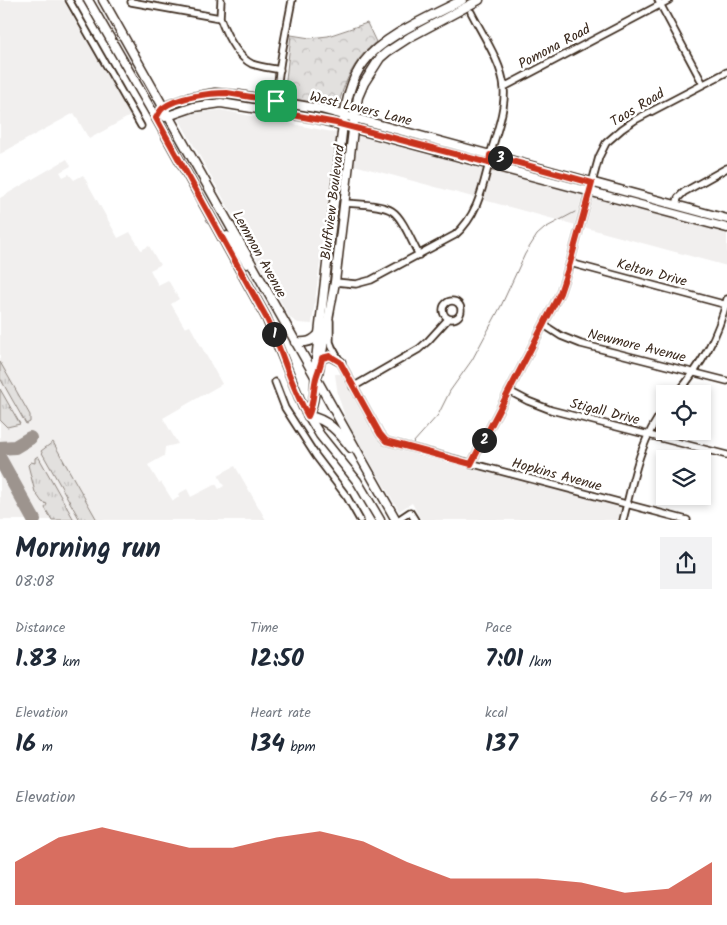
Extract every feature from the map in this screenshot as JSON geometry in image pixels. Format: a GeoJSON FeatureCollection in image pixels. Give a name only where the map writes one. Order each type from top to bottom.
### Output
{"type":"FeatureCollection","features":[{"type":"Feature","properties":{"kind":"main road","name":"Lemmon Avenue"},"geometry":{"type":"LineString","coordinates":[[88,0],[156,118],[274,333],[308,416],[320,435],[357,481],[380,520]]}},
{"type":"Feature","properties":{"kind":"main road","name":"Lemmon Avenue"},"geometry":{"type":"LineString","coordinates":[[103,0],[362,462],[397,520]]}},
{"type":"Feature","properties":{"kind":"main road","name":"Bluffview Boulevard"},"geometry":{"type":"LineString","coordinates":[[308,416],[313,405],[344,115],[352,84],[371,54],[396,35],[479,0]]}},
{"type":"Feature","properties":{"kind":"main road","name":"Bluffview Boulevard"},"geometry":{"type":"LineString","coordinates":[[316,378],[320,370],[335,282],[358,97],[364,83],[380,58],[394,46],[466,4]]}},
{"type":"Feature","properties":{"kind":"main road","name":"West Lovers Lane"},"geometry":{"type":"LineString","coordinates":[[156,118],[164,108],[188,98],[215,93],[239,95],[344,115],[489,159]]}},
{"type":"Feature","properties":{"kind":"main road","name":"West Lovers Lane"},"geometry":{"type":"LineString","coordinates":[[156,118],[168,117],[194,106],[212,103],[232,104],[277,112],[343,124],[489,159],[675,209],[727,220]]}},
{"type":"Feature","properties":{"kind":"main road"},"geometry":{"type":"LineString","coordinates":[[335,202],[344,203]]}},
{"type":"Feature","properties":{"kind":"main road","name":"West Lovers Lane"},"geometry":{"type":"LineString","coordinates":[[675,209],[727,228]]}},
{"type":"Feature","properties":{"kind":"main road"},"geometry":{"type":"LineString","coordinates":[[213,221],[224,214]]}},
{"type":"Feature","properties":{"kind":"main road"},"geometry":{"type":"LineString","coordinates":[[223,238],[227,236],[230,238],[245,263],[255,270]]}},
{"type":"Feature","properties":{"kind":"main road"},"geometry":{"type":"LineString","coordinates":[[326,281],[335,282]]}},
{"type":"Feature","properties":{"kind":"main road"},"geometry":{"type":"LineString","coordinates":[[295,342],[308,342],[320,333]]}},
{"type":"Feature","properties":{"kind":"main road"},"geometry":{"type":"LineString","coordinates":[[322,358],[330,356],[340,362]]}},
{"type":"Feature","properties":{"kind":"main road"},"geometry":{"type":"LineString","coordinates":[[308,416],[325,421],[335,429],[362,462]]}},
{"type":"Feature","properties":{"kind":"street"},"geometry":{"type":"LineString","coordinates":[[69,0],[141,126]]}},
{"type":"Feature","properties":{"kind":"street"},"geometry":{"type":"LineString","coordinates":[[222,0],[220,18],[227,35],[245,59],[258,66],[280,70]]}},
{"type":"Feature","properties":{"kind":"street"},"geometry":{"type":"LineString","coordinates":[[277,112],[276,101],[280,70],[292,0]]}},
{"type":"Feature","properties":{"kind":"street","name":"Pomona Road"},"geometry":{"type":"LineString","coordinates":[[504,87],[659,2],[669,0]]}},
{"type":"Feature","properties":{"kind":"street"},"geometry":{"type":"LineString","coordinates":[[131,2],[220,18]]}},
{"type":"Feature","properties":{"kind":"street"},"geometry":{"type":"LineString","coordinates":[[659,2],[703,84]]}},
{"type":"Feature","properties":{"kind":"street"},"geometry":{"type":"LineString","coordinates":[[335,282],[364,283],[455,235],[471,219],[479,200],[501,113],[504,87],[499,66],[466,4]]}},
{"type":"Feature","properties":{"kind":"street","name":"Taos Road"},"geometry":{"type":"LineString","coordinates":[[471,464],[560,293],[602,149],[613,136],[635,120],[727,72]]}},
{"type":"Feature","properties":{"kind":"street"},"geometry":{"type":"LineString","coordinates":[[675,209],[678,198],[684,192],[727,168]]}},
{"type":"Feature","properties":{"kind":"street"},"geometry":{"type":"LineString","coordinates":[[344,203],[381,207],[393,211],[419,255]]}},
{"type":"Feature","properties":{"kind":"street","name":"Kelton Drive"},"geometry":{"type":"LineString","coordinates":[[570,263],[727,303]]}},
{"type":"Feature","properties":{"kind":"street"},"geometry":{"type":"LineString","coordinates":[[684,385],[714,339],[727,303]]}},
{"type":"Feature","properties":{"kind":"street","name":"Hopkins Avenue"},"geometry":{"type":"LineString","coordinates":[[330,313],[330,342],[353,387],[386,441],[687,520]]}},
{"type":"Feature","properties":{"kind":"street"},"geometry":{"type":"LineString","coordinates":[[353,387],[419,349],[448,319]]}},
{"type":"Feature","properties":{"kind":"street","name":"Newmore Avenue"},"geometry":{"type":"LineString","coordinates":[[544,325],[561,336],[581,344],[727,381]]}},
{"type":"Feature","properties":{"kind":"street"},"geometry":{"type":"LineString","coordinates":[[275,382],[285,408],[316,456],[347,497],[360,520]]}},
{"type":"Feature","properties":{"kind":"street","name":"Stigall Drive"},"geometry":{"type":"LineString","coordinates":[[509,391],[551,410],[727,455]]}},
{"type":"Feature","properties":{"kind":"street"},"geometry":{"type":"LineString","coordinates":[[622,520],[638,461],[648,434],[656,422]]}},
{"type":"Feature","properties":{"kind":"street"},"geometry":{"type":"LineString","coordinates":[[397,520],[410,512],[414,520]]}},
{"type":"Feature","properties":{"kind":"shaded area"},"geometry":{"type":"Polygon","coordinates":[[[0,0],[63,0],[130,116],[89,139],[74,113],[0,154],[0,0]]]}},
{"type":"Feature","properties":{"kind":"shaded area"},"geometry":{"type":"Polygon","coordinates":[[[221,110],[337,133],[312,324],[298,323],[290,318],[179,119],[194,113],[221,110]]]}},
{"type":"Feature","properties":{"kind":"shaded area"},"geometry":{"type":"Polygon","coordinates":[[[361,134],[727,234],[727,266],[354,165],[357,137],[361,134]]]}},
{"type":"Feature","properties":{"kind":"shaded area"},"geometry":{"type":"Polygon","coordinates":[[[67,159],[71,166],[60,172],[63,177],[69,174],[74,180],[83,175],[118,238],[130,232],[141,250],[149,246],[160,265],[150,270],[158,285],[168,280],[179,299],[171,304],[185,328],[190,326],[222,384],[163,418],[178,444],[165,447],[164,456],[148,465],[173,501],[179,497],[178,494],[187,489],[191,497],[216,484],[219,489],[224,486],[218,475],[235,466],[266,520],[0,520],[0,198],[67,159]]]}},
{"type":"Feature","properties":{"kind":"shaded area"},"geometry":{"type":"Polygon","coordinates":[[[335,374],[342,374],[380,439],[392,447],[618,505],[621,508],[618,520],[421,520],[412,503],[399,511],[346,420],[338,395],[335,374]]]}},
{"type":"Feature","properties":{"kind":"green space"},"geometry":{"type":"Polygon","coordinates":[[[367,23],[376,42],[362,55],[351,71],[338,107],[284,97],[291,35],[310,38],[328,36],[367,23]]]}},
{"type":"Feature","properties":{"kind":"green space"},"geometry":{"type":"Polygon","coordinates":[[[0,362],[30,415],[30,422],[26,424],[0,378],[0,362]]]}},
{"type":"Feature","properties":{"kind":"green space"},"geometry":{"type":"Polygon","coordinates":[[[0,389],[20,424],[7,427],[0,420],[0,389]]]}},
{"type":"Feature","properties":{"kind":"green space"},"geometry":{"type":"Polygon","coordinates":[[[53,442],[97,520],[80,520],[41,451],[53,442]]]}},
{"type":"Feature","properties":{"kind":"green space"},"geometry":{"type":"Polygon","coordinates":[[[38,456],[74,520],[52,520],[45,508],[47,504],[42,502],[35,492],[28,465],[31,462],[35,463],[35,458],[38,456]]]}},
{"type":"Feature","properties":{"kind":"waterway"},"geometry":{"type":"LineString","coordinates":[[413,443],[438,415],[450,391],[472,360],[501,306],[525,254],[537,235],[545,228],[575,212]]}},
{"type":"Feature","properties":{"kind":"taxiway"},"geometry":{"type":"LineString","coordinates":[[0,448],[15,447],[30,438]]}},
{"type":"Feature","properties":{"kind":"taxiway"},"geometry":{"type":"LineString","coordinates":[[0,459],[34,520]]}},
{"type":"Feature","properties":{"kind":"route"},"geometry":{"type":"LineString","coordinates":[[227,93],[276,101],[277,112],[336,123],[489,163],[490,155],[592,183],[560,293],[471,464],[386,441],[380,434],[340,362],[334,357],[327,356],[322,358],[320,370],[316,378],[313,405],[308,416],[266,317],[156,118],[169,104],[203,94],[227,93]]}}]}
